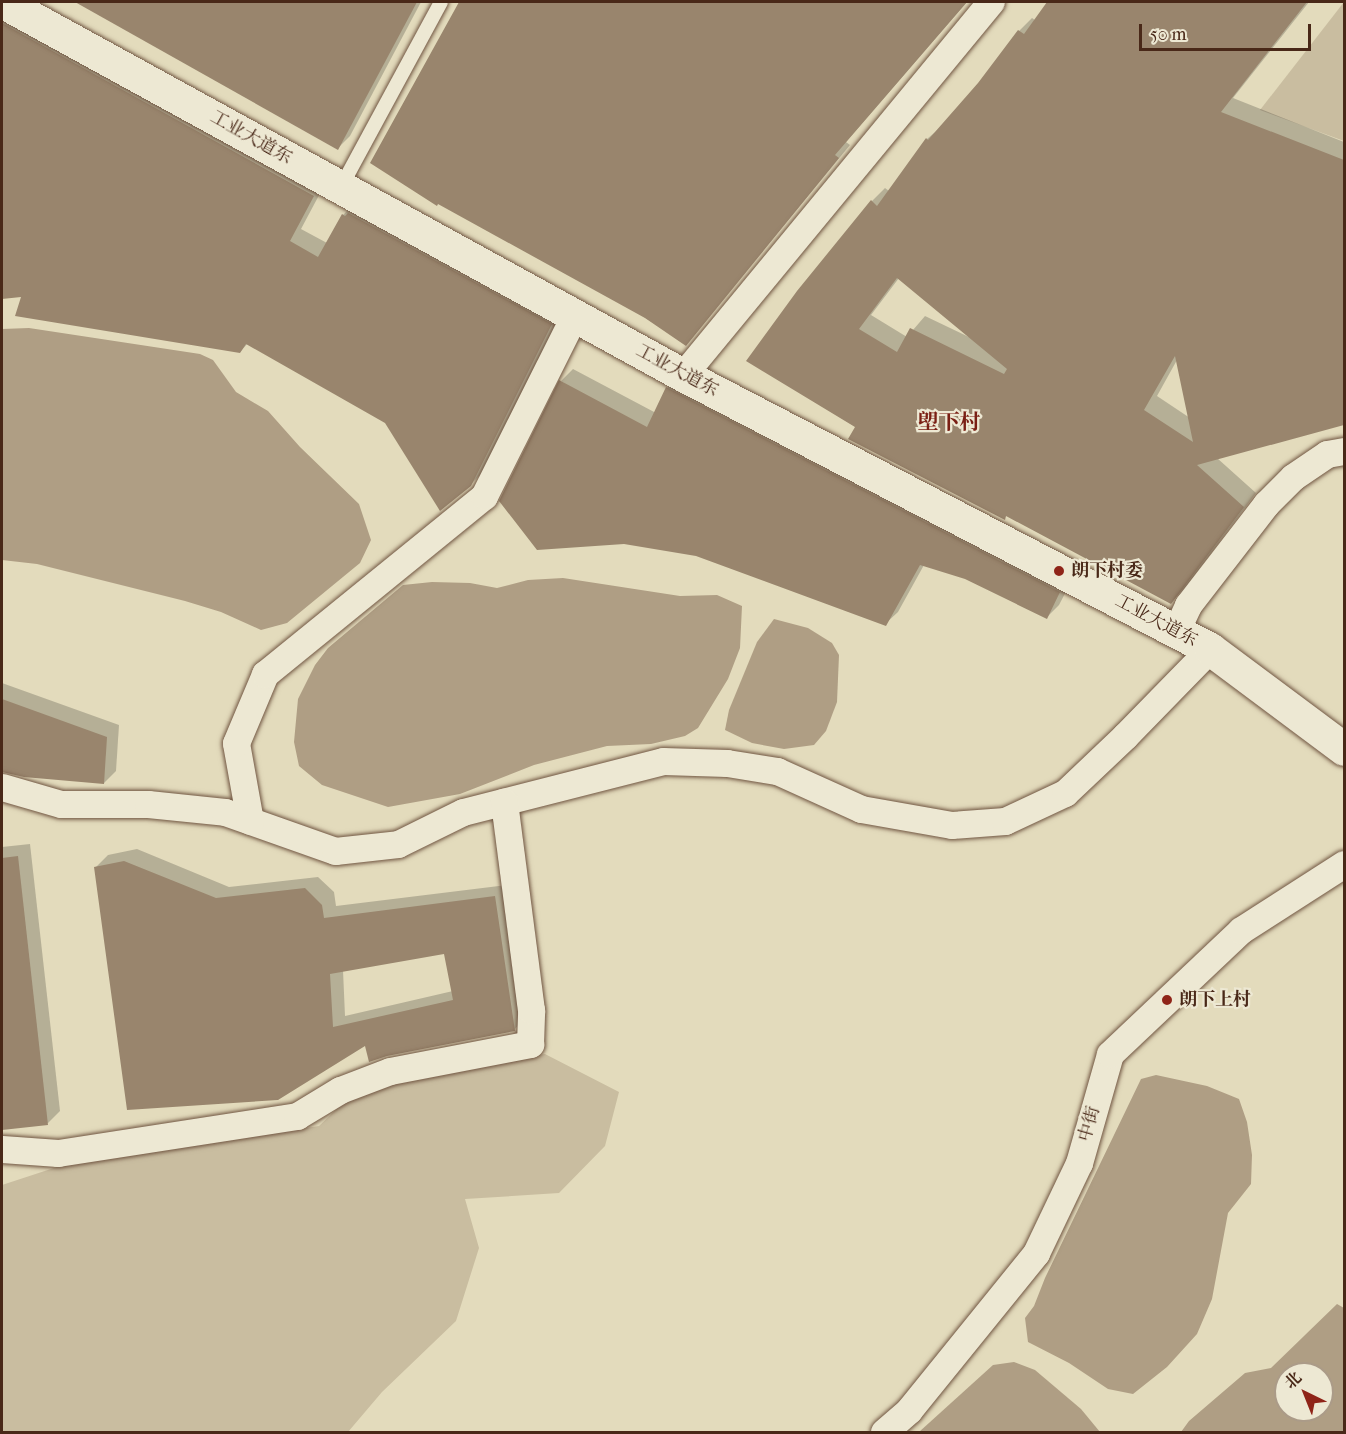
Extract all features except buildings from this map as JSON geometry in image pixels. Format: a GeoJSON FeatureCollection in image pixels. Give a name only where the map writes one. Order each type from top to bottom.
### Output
{"type":"FeatureCollection","features":[{"type":"Feature","properties":{"kind":"street","name":"工业大道东"},"geometry":{"type":"LineString","coordinates":[[3,2],[683,375],[1210,649],[1344,749]]}},
{"type":"Feature","properties":{"kind":"street"},"geometry":{"type":"LineString","coordinates":[[683,375],[991,2]]}},
{"type":"Feature","properties":{"kind":"street"},"geometry":{"type":"LineString","coordinates":[[250,821],[236,743],[265,674],[484,496],[574,316]]}},
{"type":"Feature","properties":{"kind":"street"},"geometry":{"type":"LineString","coordinates":[[1176,631],[1188,605],[1266,504],[1293,477],[1318,459],[1327,454],[1344,451]]}},
{"type":"Feature","properties":{"kind":"street"},"geometry":{"type":"LineString","coordinates":[[2,787],[61,804],[148,804],[225,812],[335,851],[398,844],[463,812],[663,761],[727,763],[777,771],[861,809],[952,825],[1005,821],[1065,792],[1125,736],[1210,649]]}},
{"type":"Feature","properties":{"kind":"street"},"geometry":{"type":"LineString","coordinates":[[2,1149],[58,1153],[297,1116],[340,1090],[390,1071],[530,1044],[531,1010],[504,802]]}},
{"type":"Feature","properties":{"kind":"street","name":"中街"},"geometry":{"type":"LineString","coordinates":[[884,1432],[909,1410],[1036,1253],[1079,1163],[1110,1054],[1241,930],[1344,864]]}},
{"type":"Feature","properties":{"kind":"lane"},"geometry":{"type":"LineString","coordinates":[[340,187],[441,2]]}},
{"type":"Feature","properties":{"kind":"shaded area"},"geometry":{"type":"Polygon","coordinates":[[[1344,2],[1344,141],[1260,110],[1344,2]]]}},
{"type":"Feature","properties":{"kind":"shaded area"},"geometry":{"type":"Polygon","coordinates":[[[29,328],[200,354],[213,360],[236,392],[268,411],[300,447],[359,504],[371,540],[360,563],[287,623],[261,630],[221,612],[185,601],[37,564],[2,560],[2,329],[29,328]]]}},
{"type":"Feature","properties":{"kind":"shaded area"},"geometry":{"type":"Polygon","coordinates":[[[563,578],[680,596],[717,595],[742,606],[740,648],[728,679],[698,728],[685,736],[651,744],[607,746],[534,765],[460,794],[388,807],[322,785],[299,766],[294,742],[298,699],[315,665],[328,648],[403,585],[432,582],[470,583],[497,588],[528,580],[563,578]]]}},
{"type":"Feature","properties":{"kind":"shaded area"},"geometry":{"type":"Polygon","coordinates":[[[774,619],[808,628],[832,643],[839,655],[837,702],[826,731],[814,745],[784,749],[752,743],[725,730],[729,710],[757,642],[774,619]]]}},
{"type":"Feature","properties":{"kind":"shaded area"},"geometry":{"type":"Polygon","coordinates":[[[545,1054],[619,1092],[605,1146],[559,1193],[465,1199],[479,1248],[456,1321],[382,1392],[348,1432],[2,1432],[2,1185],[60,1166],[319,1126],[345,1101],[410,1073],[545,1054]]]}},
{"type":"Feature","properties":{"kind":"shaded area"},"geometry":{"type":"Polygon","coordinates":[[[1156,1075],[1207,1086],[1239,1099],[1247,1122],[1252,1155],[1251,1184],[1228,1213],[1212,1299],[1197,1334],[1167,1367],[1133,1394],[1108,1389],[1069,1363],[1028,1342],[1025,1318],[1034,1306],[1045,1278],[1141,1079],[1156,1075]]]}},
{"type":"Feature","properties":{"kind":"shaded area"},"geometry":{"type":"Polygon","coordinates":[[[1337,1304],[1344,1308],[1344,1432],[1181,1432],[1189,1421],[1245,1373],[1271,1368],[1274,1365],[1274,1422],[1334,1422],[1334,1362],[1277,1362],[1337,1304]]]}},
{"type":"Feature","properties":{"kind":"shaded area"},"geometry":{"type":"Polygon","coordinates":[[[1014,1362],[1035,1370],[1081,1409],[1100,1432],[919,1432],[993,1365],[1014,1362]]]}},
{"type":"Feature","properties":{"kind":"place","name":"朗下村委"},"geometry":{"type":"Point","coordinates":[1059,571]}},
{"type":"Feature","properties":{"kind":"place","name":"朗下上村"},"geometry":{"type":"Point","coordinates":[1167,1000]}},
{"type":"Feature","properties":{"kind":"district","name":"塱下村"},"geometry":{"type":"Point","coordinates":[949,422]}}]}
